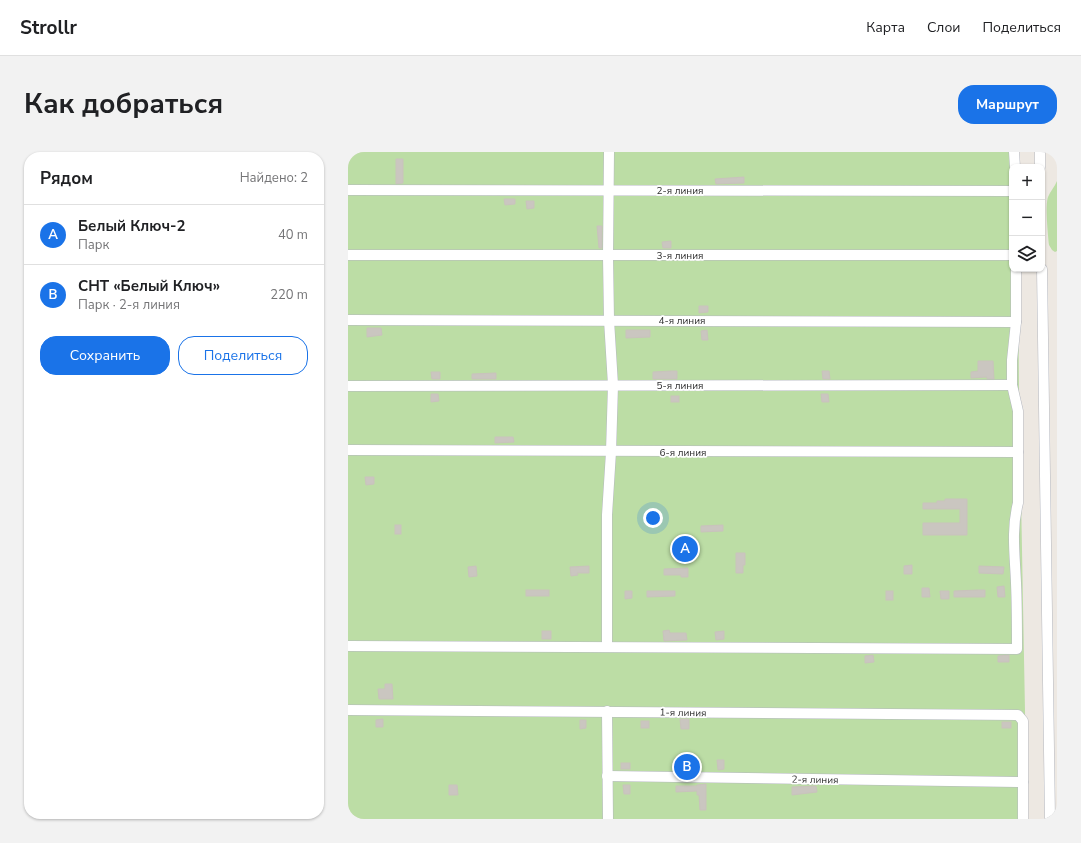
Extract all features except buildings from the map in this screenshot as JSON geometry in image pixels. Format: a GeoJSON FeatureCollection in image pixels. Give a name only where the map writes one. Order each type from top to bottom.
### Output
{"type":"FeatureCollection","features":[{"type":"Feature","properties":{"kind":"street"},"geometry":{"type":"LineString","coordinates":[[608,646],[607,515],[613,385],[609,320],[609,152]]}},
{"type":"Feature","properties":{"kind":"street"},"geometry":{"type":"LineString","coordinates":[[1014,152],[1014,164]]}},
{"type":"Feature","properties":{"kind":"street"},"geometry":{"type":"LineString","coordinates":[[1040,152],[1040,164]]}},
{"type":"Feature","properties":{"kind":"street","name":"2-я линия"},"geometry":{"type":"LineString","coordinates":[[348,190],[1009,191]]}},
{"type":"Feature","properties":{"kind":"street","name":"3-я линия"},"geometry":{"type":"LineString","coordinates":[[348,255],[1009,255]]}},
{"type":"Feature","properties":{"kind":"street"},"geometry":{"type":"LineString","coordinates":[[348,646],[1017,649],[1014,542],[1015,516],[1018,503],[1018,411],[1012,385],[1012,360],[1016,322],[1016,272]]}},
{"type":"Feature","properties":{"kind":"street"},"geometry":{"type":"LineString","coordinates":[[1042,272],[1050,819]]}},
{"type":"Feature","properties":{"kind":"street","name":"4-я линия"},"geometry":{"type":"LineString","coordinates":[[348,320],[1016,322]]}},
{"type":"Feature","properties":{"kind":"street","name":"5-я линия"},"geometry":{"type":"LineString","coordinates":[[348,386],[1012,385]]}},
{"type":"Feature","properties":{"kind":"street","name":"6-я линия"},"geometry":{"type":"LineString","coordinates":[[348,450],[611,452],[1018,452]]}},
{"type":"Feature","properties":{"kind":"street","name":"1-я линия"},"geometry":{"type":"LineString","coordinates":[[348,710],[1018,715],[1023,721],[1023,782]]}},
{"type":"Feature","properties":{"kind":"street"},"geometry":{"type":"LineString","coordinates":[[608,711],[608,819]]}},
{"type":"Feature","properties":{"kind":"street","name":"2-я линия"},"geometry":{"type":"LineString","coordinates":[[607,776],[1023,782]]}},
{"type":"Feature","properties":{"kind":"street"},"geometry":{"type":"LineString","coordinates":[[1023,782],[1023,819]]}},
{"type":"Feature","properties":{"kind":"green space"},"geometry":{"type":"Polygon","coordinates":[[[348,152],[1018,152],[1013,164],[1009,164],[1009,272],[1018,272],[1027,819],[348,819],[348,152]]]}},
{"type":"Feature","properties":{"kind":"green space"},"geometry":{"type":"Polygon","coordinates":[[[1057,181],[1057,251],[1055,252],[1049,245],[1047,201],[1057,181]]]}},
{"type":"Feature","properties":{"kind":"place","name":"Белый Ключ-2"},"geometry":{"type":"Point","coordinates":[685,549]}},
{"type":"Feature","properties":{"kind":"place","name":"СНТ «Белый Ключ»"},"geometry":{"type":"Point","coordinates":[687,767]}}]}
